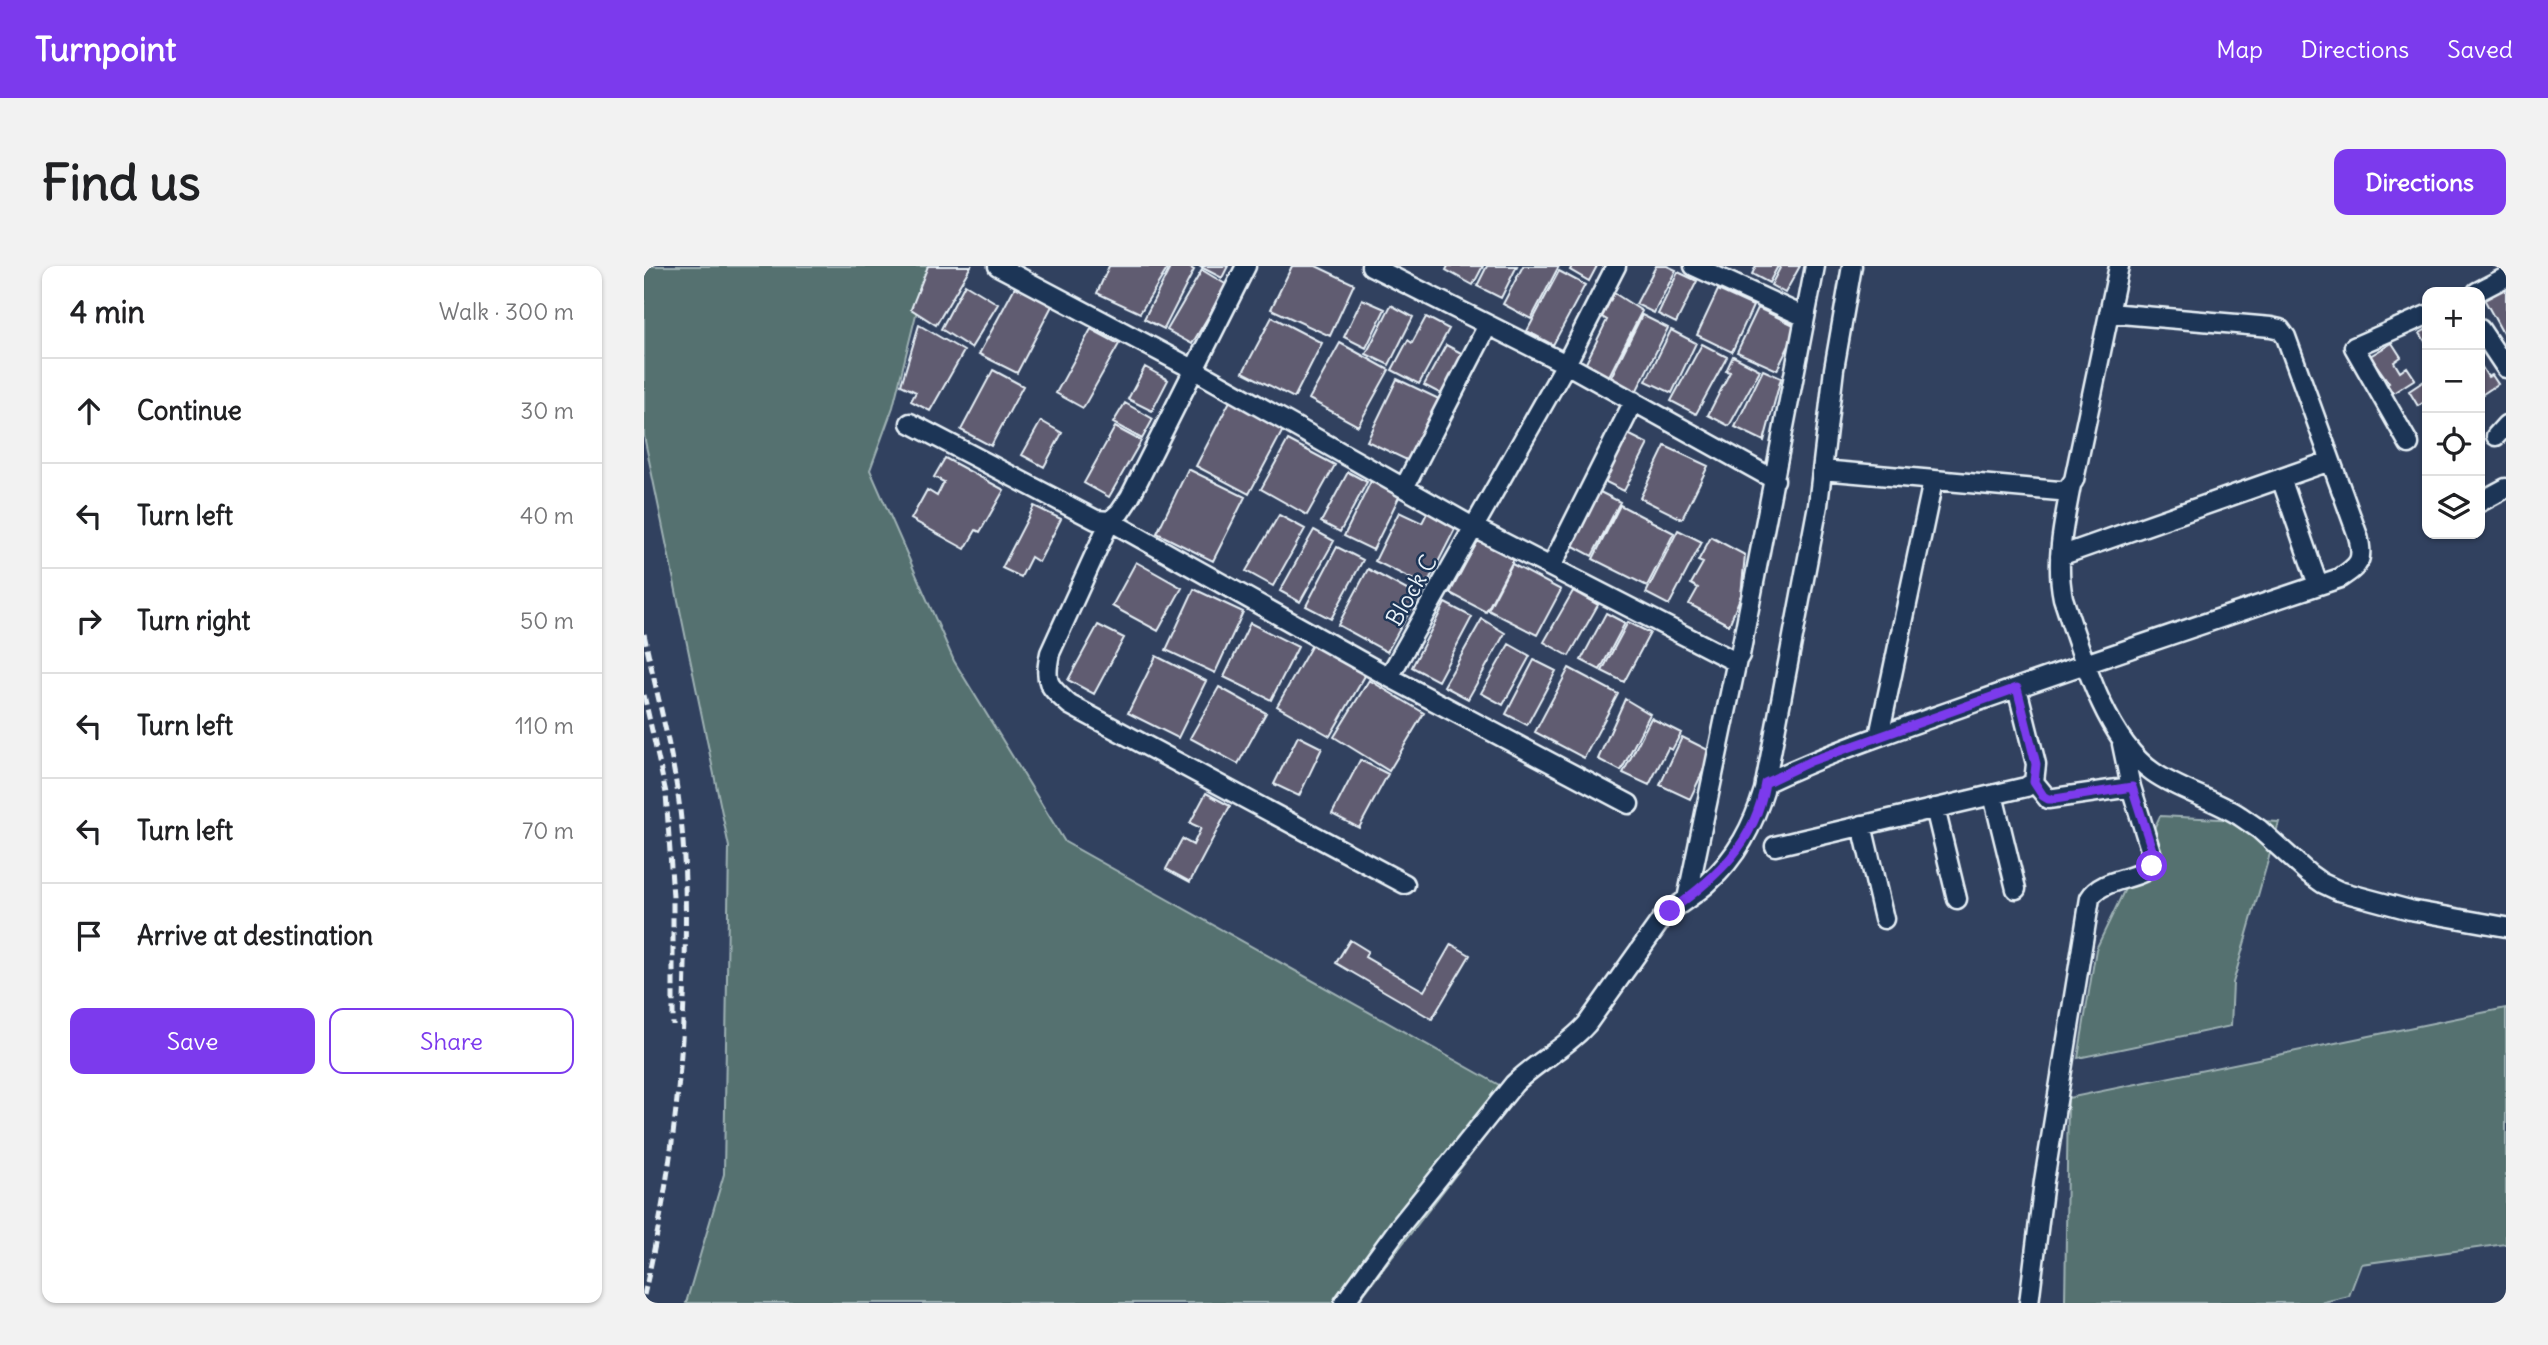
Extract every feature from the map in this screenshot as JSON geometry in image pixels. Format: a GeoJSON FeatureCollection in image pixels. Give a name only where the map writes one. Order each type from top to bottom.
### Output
{"type":"FeatureCollection","features":[{"type":"Feature","properties":{"kind":"street"},"geometry":{"type":"LineString","coordinates":[[998,266],[1194,369],[1475,528],[1732,660],[1737,660]]}},
{"type":"Feature","properties":{"kind":"street"},"geometry":{"type":"LineString","coordinates":[[1246,266],[1130,497],[1110,522],[1049,653],[1045,675],[1050,688],[1070,705],[1405,884]]}},
{"type":"Feature","properties":{"kind":"street"},"geometry":{"type":"LineString","coordinates":[[1371,266],[1566,364],[1775,480]]}},
{"type":"Feature","properties":{"kind":"street","name":"Block C"},"geometry":{"type":"LineString","coordinates":[[1389,677],[1566,364],[1616,266]]}},
{"type":"Feature","properties":{"kind":"street"},"geometry":{"type":"LineString","coordinates":[[1694,266],[1805,317]]}},
{"type":"Feature","properties":{"kind":"street"},"geometry":{"type":"LineString","coordinates":[[1687,899],[1740,656],[1815,266]]}},
{"type":"Feature","properties":{"kind":"street"},"geometry":{"type":"LineString","coordinates":[[1344,1303],[1400,1226],[1514,1084],[1535,1065],[1576,1037],[1661,920],[1708,883],[1738,849],[1755,820],[1765,783],[1815,518],[1836,356],[1852,266]]}},
{"type":"Feature","properties":{"kind":"street"},"geometry":{"type":"LineString","coordinates":[[2119,266],[2071,485],[2060,556],[2063,598],[2098,695],[2121,740],[2136,758],[2153,772],[2240,816],[2322,883],[2375,902],[2506,927]]}},
{"type":"Feature","properties":{"kind":"street"},"geometry":{"type":"LineString","coordinates":[[2485,288],[2506,277]]}},
{"type":"Feature","properties":{"kind":"street"},"geometry":{"type":"LineString","coordinates":[[1765,783],[1811,761],[1880,736],[2340,578],[2360,561],[2358,536],[2286,337],[2280,329],[2109,313]]}},
{"type":"Feature","properties":{"kind":"street"},"geometry":{"type":"LineString","coordinates":[[2409,444],[2354,346],[2422,317]]}},
{"type":"Feature","properties":{"kind":"street"},"geometry":{"type":"LineString","coordinates":[[1404,488],[1488,325]]}},
{"type":"Feature","properties":{"kind":"street"},"geometry":{"type":"LineString","coordinates":[[2485,336],[2506,368]]}},
{"type":"Feature","properties":{"kind":"street"},"geometry":{"type":"LineString","coordinates":[[1550,567],[1634,401]]}},
{"type":"Feature","properties":{"kind":"street"},"geometry":{"type":"LineString","coordinates":[[910,423],[1096,520],[1110,522],[1389,677],[1629,804]]}},
{"type":"Feature","properties":{"kind":"street"},"geometry":{"type":"LineString","coordinates":[[2060,556],[2330,461]]}},
{"type":"Feature","properties":{"kind":"street"},"geometry":{"type":"LineString","coordinates":[[1822,470],[2059,491],[2067,490],[2071,485]]}},
{"type":"Feature","properties":{"kind":"street"},"geometry":{"type":"LineString","coordinates":[[2281,478],[2318,585]]}},
{"type":"Feature","properties":{"kind":"street"},"geometry":{"type":"LineString","coordinates":[[1880,736],[1933,481]]}},
{"type":"Feature","properties":{"kind":"street"},"geometry":{"type":"LineString","coordinates":[[2485,499],[2506,488]]}},
{"type":"Feature","properties":{"kind":"street"},"geometry":{"type":"LineString","coordinates":[[2017,688],[2036,764],[2034,782],[2048,799],[2132,787]]}},
{"type":"Feature","properties":{"kind":"street"},"geometry":{"type":"LineString","coordinates":[[2029,1303],[2044,1181],[2090,898],[2101,886],[2148,869],[2154,862],[2121,740]]}},
{"type":"Feature","properties":{"kind":"street"},"geometry":{"type":"LineString","coordinates":[[1775,846],[2026,787],[2034,782]]}},
{"type":"Feature","properties":{"kind":"street"},"geometry":{"type":"LineString","coordinates":[[1993,795],[2016,888]]}},
{"type":"Feature","properties":{"kind":"street"},"geometry":{"type":"LineString","coordinates":[[1935,808],[1957,899]]}},
{"type":"Feature","properties":{"kind":"street"},"geometry":{"type":"LineString","coordinates":[[1862,825],[1884,919]]}},
{"type":"Feature","properties":{"kind":"green space"},"geometry":{"type":"Polygon","coordinates":[[[644,266],[928,266],[893,407],[870,470],[954,661],[1065,842],[1517,1095],[1357,1303],[686,1303],[724,1174],[729,847],[644,436],[644,266]]]}},
{"type":"Feature","properties":{"kind":"green space"},"geometry":{"type":"Polygon","coordinates":[[[2160,816],[2279,822],[2233,983],[2231,1026],[2078,1058],[2096,949],[2160,816]]]}},
{"type":"Feature","properties":{"kind":"green space"},"geometry":{"type":"Polygon","coordinates":[[[2506,1008],[2506,1244],[2361,1264],[2349,1296],[2320,1303],[2065,1303],[2068,1098],[2506,1008]]]}},
{"type":"Feature","properties":{"kind":"building"},"geometry":{"type":"Polygon","coordinates":[[[928,266],[971,266],[936,325],[911,309],[928,266]]]}},
{"type":"Feature","properties":{"kind":"building"},"geometry":{"type":"Polygon","coordinates":[[[1109,266],[1169,266],[1140,313],[1097,293],[1109,266]]]}},
{"type":"Feature","properties":{"kind":"building"},"geometry":{"type":"Polygon","coordinates":[[[1171,266],[1187,266],[1194,270],[1164,329],[1144,319],[1171,266]]]}},
{"type":"Feature","properties":{"kind":"building"},"geometry":{"type":"Polygon","coordinates":[[[1199,266],[1228,266],[1222,278],[1199,266]]]}},
{"type":"Feature","properties":{"kind":"building"},"geometry":{"type":"Polygon","coordinates":[[[1292,266],[1316,266],[1354,284],[1330,336],[1271,309],[1292,266]]]}},
{"type":"Feature","properties":{"kind":"building"},"geometry":{"type":"Polygon","coordinates":[[[1448,266],[1483,266],[1473,285],[1446,270],[1448,266]]]}},
{"type":"Feature","properties":{"kind":"building"},"geometry":{"type":"Polygon","coordinates":[[[1487,266],[1517,266],[1501,298],[1477,286],[1487,266]]]}},
{"type":"Feature","properties":{"kind":"building"},"geometry":{"type":"Polygon","coordinates":[[[1523,266],[1559,266],[1531,319],[1503,304],[1523,266]]]}},
{"type":"Feature","properties":{"kind":"building"},"geometry":{"type":"Polygon","coordinates":[[[1572,266],[1597,266],[1589,281],[1570,270],[1572,266]]]}},
{"type":"Feature","properties":{"kind":"building"},"geometry":{"type":"Polygon","coordinates":[[[1656,266],[1667,266],[1676,270],[1654,313],[1636,304],[1656,266]]]}},
{"type":"Feature","properties":{"kind":"building"},"geometry":{"type":"Polygon","coordinates":[[[1756,266],[1778,266],[1769,283],[1752,274],[1756,266]]]}},
{"type":"Feature","properties":{"kind":"building"},"geometry":{"type":"Polygon","coordinates":[[[1781,266],[1800,266],[1785,293],[1771,285],[1781,266]]]}},
{"type":"Feature","properties":{"kind":"building"},"geometry":{"type":"Polygon","coordinates":[[[1202,270],[1227,285],[1192,344],[1167,330],[1202,270]]]}},
{"type":"Feature","properties":{"kind":"building"},"geometry":{"type":"Polygon","coordinates":[[[1559,271],[1585,285],[1553,345],[1527,331],[1559,271]]]}},
{"type":"Feature","properties":{"kind":"building"},"geometry":{"type":"Polygon","coordinates":[[[1678,272],[1697,281],[1676,323],[1658,314],[1678,272]]]}},
{"type":"Feature","properties":{"kind":"building"},"geometry":{"type":"Polygon","coordinates":[[[965,284],[998,304],[971,348],[941,329],[965,284]]]}},
{"type":"Feature","properties":{"kind":"building"},"geometry":{"type":"Polygon","coordinates":[[[1016,285],[1053,304],[1017,373],[979,354],[1016,285]]]}},
{"type":"Feature","properties":{"kind":"building"},"geometry":{"type":"Polygon","coordinates":[[[2506,287],[2506,339],[2485,301],[2506,287]]]}},
{"type":"Feature","properties":{"kind":"building"},"geometry":{"type":"Polygon","coordinates":[[[1718,290],[1753,306],[1732,352],[1697,335],[1718,290]]]}},
{"type":"Feature","properties":{"kind":"building"},"geometry":{"type":"Polygon","coordinates":[[[1614,293],[1642,311],[1608,378],[1585,365],[1607,320],[1602,317],[1614,293]]]}},
{"type":"Feature","properties":{"kind":"building"},"geometry":{"type":"Polygon","coordinates":[[[1362,299],[1385,309],[1366,348],[1344,337],[1362,299]]]}},
{"type":"Feature","properties":{"kind":"building"},"geometry":{"type":"Polygon","coordinates":[[[1391,305],[1413,317],[1389,365],[1366,354],[1391,305]]]}},
{"type":"Feature","properties":{"kind":"building"},"geometry":{"type":"Polygon","coordinates":[[[1758,308],[1798,327],[1777,370],[1737,352],[1758,308]]]}},
{"type":"Feature","properties":{"kind":"building"},"geometry":{"type":"Polygon","coordinates":[[[1642,315],[1668,328],[1636,392],[1610,379],[1642,315]]]}},
{"type":"Feature","properties":{"kind":"building"},"geometry":{"type":"Polygon","coordinates":[[[1272,317],[1322,343],[1294,398],[1243,372],[1272,317]]]}},
{"type":"Feature","properties":{"kind":"building"},"geometry":{"type":"Polygon","coordinates":[[[1426,317],[1449,329],[1419,384],[1392,370],[1408,340],[1412,343],[1426,317]]]}},
{"type":"Feature","properties":{"kind":"building"},"geometry":{"type":"Polygon","coordinates":[[[919,325],[964,351],[930,411],[911,401],[916,392],[901,385],[919,325]]]}},
{"type":"Feature","properties":{"kind":"building"},"geometry":{"type":"Polygon","coordinates":[[[1091,329],[1119,344],[1083,408],[1056,393],[1091,329]]]}},
{"type":"Feature","properties":{"kind":"building"},"geometry":{"type":"Polygon","coordinates":[[[1671,330],[1696,343],[1672,393],[1646,381],[1671,330]]]}},
{"type":"Feature","properties":{"kind":"building"},"geometry":{"type":"Polygon","coordinates":[[[1340,343],[1389,370],[1358,426],[1309,399],[1340,343]]]}},
{"type":"Feature","properties":{"kind":"building"},"geometry":{"type":"Polygon","coordinates":[[[2392,343],[2401,357],[2394,362],[2400,372],[2407,367],[2415,379],[2393,393],[2370,356],[2392,343]]]}},
{"type":"Feature","properties":{"kind":"building"},"geometry":{"type":"Polygon","coordinates":[[[1702,344],[1727,357],[1696,414],[1671,401],[1702,344]]]}},
{"type":"Feature","properties":{"kind":"building"},"geometry":{"type":"Polygon","coordinates":[[[1446,345],[1467,356],[1445,396],[1424,385],[1446,345]]]}},
{"type":"Feature","properties":{"kind":"building"},"geometry":{"type":"Polygon","coordinates":[[[1733,356],[1760,370],[1729,426],[1708,415],[1730,372],[1726,371],[1733,356]]]}},
{"type":"Feature","properties":{"kind":"building"},"geometry":{"type":"Polygon","coordinates":[[[1145,367],[1168,380],[1152,411],[1128,399],[1145,367]]]}},
{"type":"Feature","properties":{"kind":"building"},"geometry":{"type":"Polygon","coordinates":[[[993,370],[1023,386],[991,446],[961,430],[993,370]]]}},
{"type":"Feature","properties":{"kind":"building"},"geometry":{"type":"Polygon","coordinates":[[[1763,370],[1781,378],[1764,441],[1735,427],[1763,370]]]}},
{"type":"Feature","properties":{"kind":"building"},"geometry":{"type":"Polygon","coordinates":[[[2485,372],[2488,377],[2492,375],[2498,384],[2485,393],[2485,372]]]}},
{"type":"Feature","properties":{"kind":"building"},"geometry":{"type":"Polygon","coordinates":[[[1397,379],[1441,400],[1411,462],[1367,441],[1397,379]]]}},
{"type":"Feature","properties":{"kind":"building"},"geometry":{"type":"Polygon","coordinates":[[[2422,382],[2422,403],[2418,406],[2409,391],[2422,382]]]}},
{"type":"Feature","properties":{"kind":"building"},"geometry":{"type":"Polygon","coordinates":[[[1230,401],[1283,430],[1249,494],[1196,466],[1230,401]]]}},
{"type":"Feature","properties":{"kind":"building"},"geometry":{"type":"Polygon","coordinates":[[[1125,403],[1153,419],[1142,439],[1113,423],[1125,403]]]}},
{"type":"Feature","properties":{"kind":"building"},"geometry":{"type":"Polygon","coordinates":[[[1041,421],[1062,433],[1044,467],[1022,455],[1041,421]]]}},
{"type":"Feature","properties":{"kind":"building"},"geometry":{"type":"Polygon","coordinates":[[[1115,427],[1141,441],[1109,497],[1084,483],[1115,427]]]}},
{"type":"Feature","properties":{"kind":"building"},"geometry":{"type":"Polygon","coordinates":[[[1624,432],[1648,444],[1624,491],[1600,479],[1624,432]]]}},
{"type":"Feature","properties":{"kind":"building"},"geometry":{"type":"Polygon","coordinates":[[[1288,440],[1335,465],[1307,515],[1261,489],[1288,440]]]}},
{"type":"Feature","properties":{"kind":"building"},"geometry":{"type":"Polygon","coordinates":[[[1665,446],[1708,466],[1682,519],[1640,498],[1665,446]]]}},
{"type":"Feature","properties":{"kind":"building"},"geometry":{"type":"Polygon","coordinates":[[[945,458],[1004,490],[980,532],[976,530],[965,549],[911,519],[927,490],[937,496],[944,482],[934,477],[945,458]]]}},
{"type":"Feature","properties":{"kind":"building"},"geometry":{"type":"Polygon","coordinates":[[[1188,469],[1245,497],[1213,561],[1157,533],[1188,469]]]}},
{"type":"Feature","properties":{"kind":"building"},"geometry":{"type":"Polygon","coordinates":[[[1348,472],[1367,482],[1340,532],[1321,522],[1348,472]]]}},
{"type":"Feature","properties":{"kind":"building"},"geometry":{"type":"Polygon","coordinates":[[[1371,481],[1400,495],[1373,550],[1344,536],[1371,481]]]}},
{"type":"Feature","properties":{"kind":"building"},"geometry":{"type":"Polygon","coordinates":[[[1594,489],[1620,502],[1592,556],[1566,542],[1594,489]]]}},
{"type":"Feature","properties":{"kind":"building"},"geometry":{"type":"Polygon","coordinates":[[[1620,505],[1674,533],[1647,586],[1593,559],[1620,505]]]}},
{"type":"Feature","properties":{"kind":"building"},"geometry":{"type":"Polygon","coordinates":[[[1034,506],[1061,519],[1039,562],[1031,557],[1021,577],[1002,568],[1034,506]]]}},
{"type":"Feature","properties":{"kind":"building"},"geometry":{"type":"Polygon","coordinates":[[[1428,511],[1457,525],[1426,586],[1375,561],[1399,512],[1422,523],[1428,511]]]}},
{"type":"Feature","properties":{"kind":"building"},"geometry":{"type":"Polygon","coordinates":[[[1279,515],[1305,529],[1273,586],[1246,571],[1279,515]]]}},
{"type":"Feature","properties":{"kind":"building"},"geometry":{"type":"Polygon","coordinates":[[[1314,530],[1334,541],[1300,602],[1280,591],[1314,530]]]}},
{"type":"Feature","properties":{"kind":"building"},"geometry":{"type":"Polygon","coordinates":[[[1678,530],[1702,542],[1669,605],[1646,593],[1678,530]]]}},
{"type":"Feature","properties":{"kind":"building"},"geometry":{"type":"Polygon","coordinates":[[[1480,536],[1516,555],[1486,612],[1450,593],[1480,536]]]}},
{"type":"Feature","properties":{"kind":"building"},"geometry":{"type":"Polygon","coordinates":[[[1711,537],[1745,555],[1741,595],[1729,625],[1689,604],[1698,588],[1691,584],[1703,563],[1698,561],[1711,537]]]}},
{"type":"Feature","properties":{"kind":"building"},"geometry":{"type":"Polygon","coordinates":[[[1337,547],[1363,560],[1331,619],[1306,606],[1337,547]]]}},
{"type":"Feature","properties":{"kind":"building"},"geometry":{"type":"Polygon","coordinates":[[[1136,562],[1182,588],[1158,631],[1112,606],[1136,562]]]}},
{"type":"Feature","properties":{"kind":"building"},"geometry":{"type":"Polygon","coordinates":[[[1512,564],[1561,590],[1537,635],[1488,610],[1512,564]]]}},
{"type":"Feature","properties":{"kind":"building"},"geometry":{"type":"Polygon","coordinates":[[[1368,569],[1418,596],[1387,652],[1338,625],[1368,569]]]}},
{"type":"Feature","properties":{"kind":"building"},"geometry":{"type":"Polygon","coordinates":[[[1194,589],[1243,612],[1215,673],[1166,650],[1194,589]]]}},
{"type":"Feature","properties":{"kind":"building"},"geometry":{"type":"Polygon","coordinates":[[[1573,591],[1598,605],[1569,656],[1544,642],[1573,591]]]}},
{"type":"Feature","properties":{"kind":"building"},"geometry":{"type":"Polygon","coordinates":[[[1445,603],[1472,617],[1438,681],[1412,667],[1445,603]]]}},
{"type":"Feature","properties":{"kind":"building"},"geometry":{"type":"Polygon","coordinates":[[[1606,613],[1625,623],[1600,670],[1581,660],[1606,613]]]}},
{"type":"Feature","properties":{"kind":"building"},"geometry":{"type":"Polygon","coordinates":[[[1482,619],[1505,633],[1468,699],[1444,686],[1482,619]]]}},
{"type":"Feature","properties":{"kind":"building"},"geometry":{"type":"Polygon","coordinates":[[[1628,622],[1650,633],[1624,682],[1602,671],[1628,622]]]}},
{"type":"Feature","properties":{"kind":"building"},"geometry":{"type":"Polygon","coordinates":[[[1250,623],[1298,647],[1271,700],[1224,677],[1250,623]]]}},
{"type":"Feature","properties":{"kind":"building"},"geometry":{"type":"Polygon","coordinates":[[[1098,625],[1124,638],[1094,694],[1068,680],[1098,625]]]}},
{"type":"Feature","properties":{"kind":"building"},"geometry":{"type":"Polygon","coordinates":[[[1313,643],[1366,674],[1330,736],[1277,706],[1313,643]]]}},
{"type":"Feature","properties":{"kind":"building"},"geometry":{"type":"Polygon","coordinates":[[[1509,644],[1530,656],[1503,705],[1481,693],[1509,644]]]}},
{"type":"Feature","properties":{"kind":"building"},"geometry":{"type":"Polygon","coordinates":[[[1156,656],[1206,681],[1178,738],[1128,713],[1156,656]]]}},
{"type":"Feature","properties":{"kind":"building"},"geometry":{"type":"Polygon","coordinates":[[[1534,660],[1556,671],[1527,725],[1506,714],[1534,660]]]}},
{"type":"Feature","properties":{"kind":"building"},"geometry":{"type":"Polygon","coordinates":[[[1569,668],[1618,694],[1584,758],[1535,732],[1569,668]]]}},
{"type":"Feature","properties":{"kind":"building"},"geometry":{"type":"Polygon","coordinates":[[[1369,680],[1424,713],[1389,771],[1334,737],[1369,680]]]}},
{"type":"Feature","properties":{"kind":"building"},"geometry":{"type":"Polygon","coordinates":[[[1219,687],[1266,713],[1238,764],[1190,738],[1219,687]]]}},
{"type":"Feature","properties":{"kind":"building"},"geometry":{"type":"Polygon","coordinates":[[[1625,699],[1650,714],[1621,771],[1598,759],[1625,699]]]}},
{"type":"Feature","properties":{"kind":"building"},"geometry":{"type":"Polygon","coordinates":[[[1651,718],[1681,733],[1672,750],[1668,748],[1649,785],[1623,773],[1651,718]]]}},
{"type":"Feature","properties":{"kind":"building"},"geometry":{"type":"Polygon","coordinates":[[[1298,736],[1322,748],[1299,796],[1274,784],[1298,736]]]}},
{"type":"Feature","properties":{"kind":"building"},"geometry":{"type":"Polygon","coordinates":[[[1682,737],[1712,752],[1690,799],[1660,785],[1682,737]]]}},
{"type":"Feature","properties":{"kind":"building"},"geometry":{"type":"Polygon","coordinates":[[[1360,760],[1388,774],[1359,828],[1332,814],[1360,760]]]}},
{"type":"Feature","properties":{"kind":"building"},"geometry":{"type":"Polygon","coordinates":[[[1206,793],[1230,806],[1190,882],[1166,869],[1182,839],[1193,845],[1201,828],[1190,823],[1206,793]]]}},
{"type":"Feature","properties":{"kind":"building"},"geometry":{"type":"Polygon","coordinates":[[[1350,940],[1368,951],[1365,957],[1424,991],[1451,944],[1470,955],[1432,1019],[1336,963],[1350,940]]]}},
{"type":"Feature","properties":{"kind":"railway"},"geometry":{"type":"LineString","coordinates":[[644,634],[667,734],[681,816],[685,922],[684,1006],[674,1130],[644,1295]]}},
{"type":"Feature","properties":{"kind":"railway"},"geometry":{"type":"LineString","coordinates":[[644,695],[666,793],[673,897],[673,1025]]}},
{"type":"Feature","properties":{"kind":"route"},"geometry":{"type":"LineString","coordinates":[[1670,911],[1708,883],[1738,849],[1755,820],[1765,783],[1811,761],[2017,688],[2036,764],[2037,775],[2034,782],[2043,796],[2055,799],[2132,787],[2154,856],[2152,866]]}}]}
